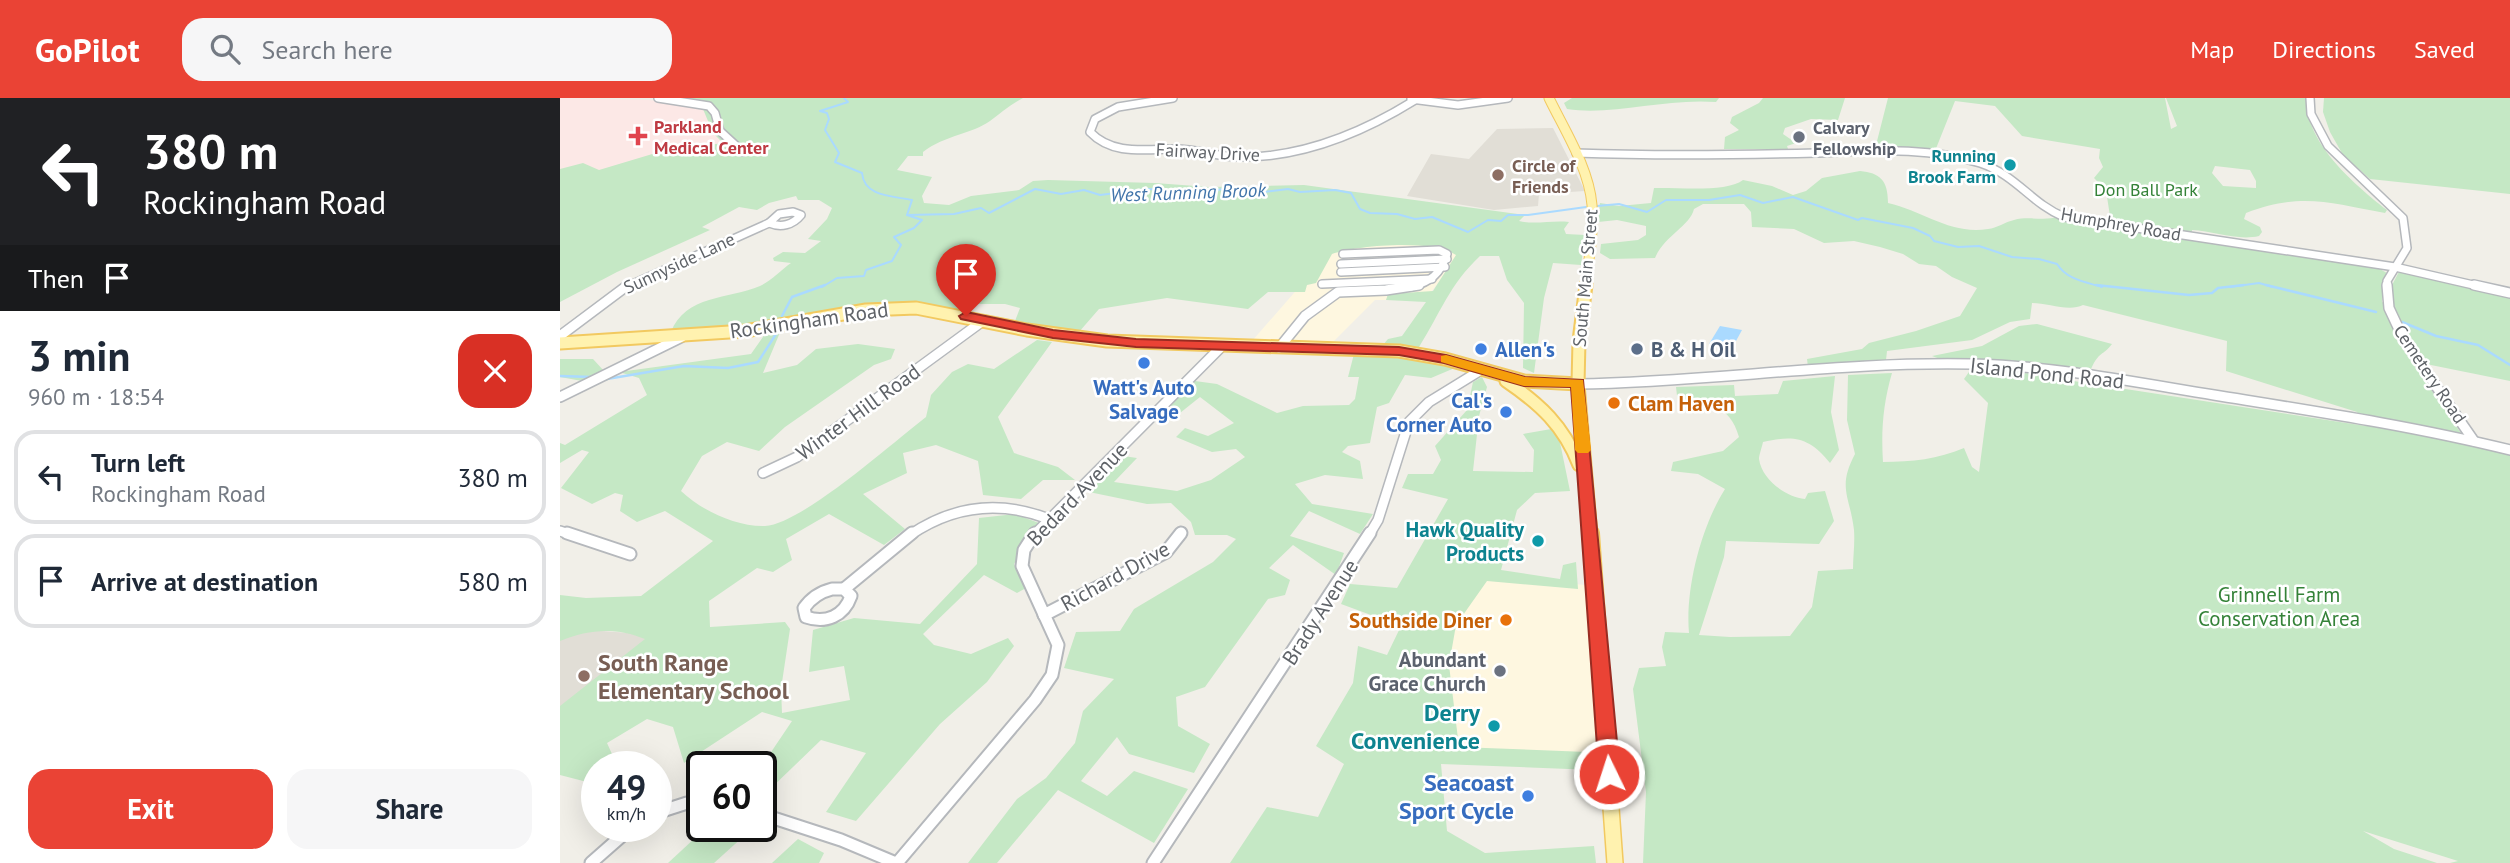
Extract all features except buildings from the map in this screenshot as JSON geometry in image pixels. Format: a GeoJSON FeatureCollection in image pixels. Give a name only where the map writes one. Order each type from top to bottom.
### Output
{"type":"FeatureCollection","features":[{"type":"Feature","properties":{"kind":"main road","name":"South Main Street"},"geometry":{"type":"LineString","coordinates":[[1549,98],[1576,153],[1588,185],[1592,207],[1590,257],[1579,341],[1578,383]]}},
{"type":"Feature","properties":{"kind":"main road","name":"Rockingham Road"},"geometry":{"type":"LineString","coordinates":[[560,343],[752,330],[892,307],[928,308],[1107,341],[1399,351],[1434,357],[1534,383],[1578,383]]}},
{"type":"Feature","properties":{"kind":"main road"},"geometry":{"type":"LineString","coordinates":[[1497,375],[1539,404],[1563,427],[1585,480]]}},
{"type":"Feature","properties":{"kind":"main road"},"geometry":{"type":"LineString","coordinates":[[1578,383],[1597,600],[1615,863]]}},
{"type":"Feature","properties":{"kind":"street"},"geometry":{"type":"LineString","coordinates":[[658,98],[709,106],[715,113],[720,131],[743,152]]}},
{"type":"Feature","properties":{"kind":"street","name":"Fairway Drive"},"geometry":{"type":"LineString","coordinates":[[1172,98],[1130,104],[1107,111],[1092,122],[1091,134],[1108,144],[1133,149],[1182,149],[1238,156],[1271,155],[1351,134],[1384,119],[1411,99]]}},
{"type":"Feature","properties":{"kind":"street"},"geometry":{"type":"LineString","coordinates":[[1411,99],[1458,105],[1508,98]]}},
{"type":"Feature","properties":{"kind":"street","name":"Cemetery Road"},"geometry":{"type":"LineString","coordinates":[[2310,98],[2311,114],[2328,146],[2403,218],[2407,248],[2386,287],[2393,320],[2413,354],[2474,441]]}},
{"type":"Feature","properties":{"kind":"street","name":"Humphrey Road"},"geometry":{"type":"LineString","coordinates":[[1576,153],[1668,156],[1877,151],[1943,154],[1971,160],[1998,171],[2022,185],[2046,209],[2064,217],[2395,267],[2510,293]]}},
{"type":"Feature","properties":{"kind":"street","name":"Sunnyside Lane"},"geometry":{"type":"LineString","coordinates":[[560,336],[606,299],[635,280],[769,223]]}},
{"type":"Feature","properties":{"kind":"street"},"geometry":{"type":"LineString","coordinates":[[1279,348],[1288,335],[1328,296],[1338,292],[1422,286],[1433,279],[1446,263],[1447,254],[1438,250],[1342,254]]}},
{"type":"Feature","properties":{"kind":"street"},"geometry":{"type":"LineString","coordinates":[[1341,268],[1446,263]]}},
{"type":"Feature","properties":{"kind":"street"},"geometry":{"type":"LineString","coordinates":[[1322,284],[1433,279]]}},
{"type":"Feature","properties":{"kind":"street","name":"Winter Hill Road"},"geometry":{"type":"LineString","coordinates":[[762,473],[797,457],[984,320]]}},
{"type":"Feature","properties":{"kind":"street"},"geometry":{"type":"LineString","coordinates":[[560,397],[686,335]]}},
{"type":"Feature","properties":{"kind":"street","name":"Bedard Avenue"},"geometry":{"type":"LineString","coordinates":[[897,863],[1054,675],[1059,659],[1058,645],[1021,563],[1027,545],[1049,519],[1221,347]]}},
{"type":"Feature","properties":{"kind":"street","name":"Island Pond Road"},"geometry":{"type":"LineString","coordinates":[[1578,383],[1667,383],[1895,366],[2012,366],[2115,379],[2389,423],[2510,450]]}},
{"type":"Feature","properties":{"kind":"street","name":"Brady Avenue"},"geometry":{"type":"LineString","coordinates":[[1153,863],[1344,576],[1378,520],[1409,422],[1429,402],[1481,370]]}},
{"type":"Feature","properties":{"kind":"street"},"geometry":{"type":"LineString","coordinates":[[844,590],[898,541],[946,515],[1000,506],[1049,519]]}},
{"type":"Feature","properties":{"kind":"street"},"geometry":{"type":"LineString","coordinates":[[560,531],[630,554]]}},
{"type":"Feature","properties":{"kind":"street","name":"Richard Drive"},"geometry":{"type":"LineString","coordinates":[[1044,615],[1166,552],[1181,533]]}},
{"type":"Feature","properties":{"kind":"street"},"geometry":{"type":"LineString","coordinates":[[777,819],[841,840],[897,863]]}},
{"type":"Feature","properties":{"kind":"street"},"geometry":{"type":"LineString","coordinates":[[591,863],[615,842]]}},
{"type":"Feature","properties":{"kind":"shaded area","name":"Parkland Medical Center"},"geometry":{"type":"Polygon","coordinates":[[[560,98],[648,100],[699,106],[706,112],[711,128],[729,148],[560,178],[560,98]]]}},
{"type":"Feature","properties":{"kind":"shaded area","name":"Circle of Friends"},"geometry":{"type":"Polygon","coordinates":[[[1553,128],[1585,191],[1539,194],[1538,206],[1494,210],[1407,196],[1431,154],[1469,159],[1497,129],[1553,128]]]}},
{"type":"Feature","properties":{"kind":"shaded area"},"geometry":{"type":"Polygon","coordinates":[[[1355,223],[1472,238],[1425,300],[1375,300],[1333,342],[1252,341],[1355,223]]]}},
{"type":"Feature","properties":{"kind":"shaded area"},"geometry":{"type":"Polygon","coordinates":[[[1439,572],[1586,585],[1599,767],[1396,756],[1439,572]]]}},
{"type":"Feature","properties":{"kind":"shaded area","name":"South Range Elementary School"},"geometry":{"type":"Polygon","coordinates":[[[560,628],[658,635],[560,717],[560,628]]]}},
{"type":"Feature","properties":{"kind":"green space"},"geometry":{"type":"Polygon","coordinates":[[[669,98],[1023,98],[983,125],[931,146],[923,152],[923,156],[908,156],[897,170],[932,177],[922,196],[924,203],[949,205],[971,196],[1019,190],[1033,181],[1048,180],[1209,187],[1304,185],[1525,215],[1519,221],[1569,222],[1564,229],[1566,234],[1585,235],[1581,265],[1553,263],[1544,298],[1534,373],[1523,368],[1524,303],[1507,280],[1499,256],[1480,256],[1469,267],[1419,347],[1382,346],[1388,339],[1402,336],[1426,302],[1386,300],[1388,294],[1433,291],[1456,255],[1445,250],[1414,245],[1377,246],[1332,254],[1316,283],[1307,285],[1305,292],[1268,292],[1248,309],[1167,298],[1099,309],[1079,332],[1015,321],[1020,308],[1005,304],[971,304],[965,310],[897,303],[741,327],[671,332],[686,311],[709,300],[760,286],[791,263],[774,261],[773,258],[783,252],[805,253],[821,241],[808,239],[827,219],[832,208],[819,200],[798,200],[796,196],[769,203],[757,210],[739,207],[702,227],[710,230],[617,272],[560,302],[560,169],[583,163],[599,170],[659,152],[723,143],[713,133],[703,109],[669,98]]]}},
{"type":"Feature","properties":{"kind":"green space"},"geometry":{"type":"Polygon","coordinates":[[[1572,98],[1719,98],[1716,102],[1677,102],[1584,111],[1567,109],[1564,103],[1572,98]]]}},
{"type":"Feature","properties":{"kind":"green space"},"geometry":{"type":"Polygon","coordinates":[[[1763,98],[1845,98],[1838,120],[1811,119],[1785,128],[1783,134],[1796,143],[1787,146],[1788,149],[1724,149],[1725,137],[1739,130],[1730,123],[1732,117],[1759,103],[1763,98]]]}},
{"type":"Feature","properties":{"kind":"green space","name":"Don Ball Park"},"geometry":{"type":"Polygon","coordinates":[[[1888,98],[2165,98],[2171,129],[2177,126],[2166,98],[2307,98],[2308,114],[2323,146],[2347,175],[2387,210],[2385,213],[2316,201],[2283,203],[2246,213],[2244,219],[2260,227],[2262,232],[2259,236],[2251,237],[2111,223],[2106,190],[2094,178],[2103,167],[2099,158],[2100,149],[2022,136],[1995,106],[1955,101],[1935,151],[1875,149],[1888,98]],[[2215,166],[2212,173],[2223,186],[2256,188],[2256,181],[2250,170],[2215,166]]]}},
{"type":"Feature","properties":{"kind":"green space"},"geometry":{"type":"Polygon","coordinates":[[[2324,98],[2510,98],[2510,194],[2370,179],[2343,155],[2323,112],[2324,98]]]}},
{"type":"Feature","properties":{"kind":"green space","name":"Grinnell Farm Conservation Area"},"geometry":{"type":"Polygon","coordinates":[[[1860,171],[1882,179],[1888,203],[1961,229],[1988,229],[2019,219],[2058,217],[2376,267],[2387,273],[2383,281],[2382,302],[2385,303],[2397,340],[2467,442],[2510,454],[2510,863],[2450,863],[2458,861],[2363,831],[2394,849],[2437,863],[1643,863],[1646,792],[1633,689],[1639,668],[1666,666],[1662,647],[1665,632],[1689,633],[1688,616],[1696,559],[1716,504],[1725,489],[1698,474],[1671,471],[1673,462],[1723,451],[1739,437],[1730,418],[1717,408],[1678,404],[1676,387],[1734,385],[1735,396],[1778,394],[1783,381],[1835,376],[1831,412],[1839,450],[1830,463],[1808,443],[1792,439],[1763,442],[1759,459],[1770,480],[1790,495],[1805,499],[1808,493],[1825,491],[1834,521],[1819,544],[1726,541],[1724,557],[1699,635],[1730,637],[1790,636],[1812,607],[1818,571],[1853,569],[1854,530],[1846,492],[1847,475],[1855,454],[1847,420],[1848,375],[1892,373],[1883,418],[1883,462],[1925,459],[1964,448],[1972,467],[1979,472],[1988,403],[1964,379],[1971,369],[2066,376],[2067,380],[2366,426],[2357,412],[2226,371],[2227,341],[2083,305],[2065,307],[2032,303],[2030,319],[2010,322],[1972,340],[1887,351],[1886,360],[1808,367],[1807,359],[1862,349],[1869,343],[1960,316],[1977,288],[1952,277],[1936,266],[1919,264],[1903,254],[1880,247],[1854,241],[1824,243],[1794,229],[1752,227],[1751,212],[1744,204],[1703,204],[1694,209],[1687,221],[1664,243],[1655,258],[1610,259],[1600,253],[1601,244],[1638,240],[1646,235],[1646,226],[1617,220],[1598,222],[1600,203],[1619,206],[1651,203],[1654,188],[1725,187],[1743,180],[1772,186],[1793,195],[1806,191],[1822,178],[1860,171]]]}},
{"type":"Feature","properties":{"kind":"green space"},"geometry":{"type":"Polygon","coordinates":[[[2400,270],[2510,295],[2510,381],[2426,364],[2409,342],[2392,304],[2392,285],[2400,270]]]}},
{"type":"Feature","properties":{"kind":"green space"},"geometry":{"type":"Polygon","coordinates":[[[2037,324],[2112,344],[2096,359],[2091,369],[2001,360],[1940,359],[1932,356],[1982,346],[2019,326],[2037,324]]]}},
{"type":"Feature","properties":{"kind":"green space"},"geometry":{"type":"Polygon","coordinates":[[[781,330],[763,373],[797,365],[816,349],[858,344],[895,349],[891,359],[874,365],[785,427],[759,451],[727,442],[702,456],[681,491],[709,511],[754,526],[781,522],[801,512],[847,480],[926,417],[931,395],[952,372],[968,364],[994,369],[1037,340],[1052,342],[998,417],[1014,453],[1058,467],[1075,480],[1043,480],[1021,499],[983,495],[978,461],[936,445],[903,453],[907,473],[863,494],[905,529],[884,545],[829,514],[786,539],[792,560],[773,572],[757,568],[709,601],[710,627],[785,622],[790,629],[781,689],[782,713],[850,700],[844,666],[809,672],[813,630],[854,618],[920,624],[977,564],[979,518],[1015,514],[1039,523],[1014,564],[1026,588],[1017,593],[984,575],[923,634],[934,645],[971,654],[1008,638],[1014,646],[987,682],[940,724],[856,821],[826,812],[866,753],[821,740],[777,782],[777,751],[772,751],[792,721],[762,712],[702,751],[686,751],[684,763],[673,727],[647,719],[607,743],[611,751],[581,751],[581,780],[560,775],[560,706],[645,639],[602,631],[560,641],[560,595],[586,598],[641,596],[713,541],[665,511],[637,522],[620,511],[623,495],[615,493],[592,504],[561,488],[589,452],[582,450],[560,463],[560,443],[565,445],[647,395],[639,378],[619,372],[751,354],[765,334],[781,330]]]}},
{"type":"Feature","properties":{"kind":"green space"},"geometry":{"type":"Polygon","coordinates":[[[1354,354],[1390,355],[1457,367],[1431,378],[1405,375],[1389,403],[1377,407],[1370,443],[1348,446],[1342,452],[1360,461],[1363,479],[1325,475],[1295,484],[1312,504],[1373,514],[1360,534],[1309,511],[1290,536],[1344,553],[1336,575],[1293,545],[1269,568],[1290,580],[1285,595],[1268,599],[1205,687],[1176,697],[1178,726],[1210,744],[1194,773],[1129,754],[1117,737],[1081,781],[1107,796],[1134,771],[1188,789],[1154,843],[1058,790],[997,863],[968,863],[1017,799],[1046,778],[1075,743],[1083,711],[1114,679],[1064,668],[1076,632],[1120,631],[1134,609],[1213,562],[1236,539],[1227,535],[1195,535],[1191,522],[1171,503],[1147,504],[1089,492],[1123,456],[1137,458],[1114,482],[1177,491],[1211,480],[1245,457],[1236,449],[1212,452],[1176,437],[1185,428],[1208,436],[1234,423],[1200,397],[1180,413],[1161,412],[1195,381],[1217,384],[1277,413],[1303,406],[1349,405],[1355,399],[1359,377],[1348,377],[1354,354]]]}},
{"type":"Feature","properties":{"kind":"green space"},"geometry":{"type":"Polygon","coordinates":[[[560,359],[593,359],[604,371],[582,381],[560,377],[560,359]]]}},
{"type":"Feature","properties":{"kind":"green space"},"geometry":{"type":"Polygon","coordinates":[[[1482,377],[1487,387],[1479,416],[1473,471],[1533,472],[1534,450],[1523,434],[1557,428],[1570,491],[1535,493],[1517,510],[1501,570],[1560,579],[1563,565],[1576,562],[1578,589],[1487,581],[1456,625],[1449,665],[1459,747],[1587,752],[1594,770],[1441,764],[1447,831],[1485,853],[1594,846],[1596,863],[1230,863],[1267,807],[1318,817],[1344,764],[1316,746],[1353,683],[1358,646],[1387,655],[1401,626],[1341,604],[1350,584],[1397,588],[1448,499],[1402,488],[1408,474],[1433,474],[1441,460],[1435,446],[1467,410],[1473,382],[1482,377]]]}},
{"type":"Feature","properties":{"kind":"green space"},"geometry":{"type":"Polygon","coordinates":[[[798,839],[824,853],[819,863],[772,863],[798,839]]]}},
{"type":"Feature","properties":{"kind":"green space"},"geometry":{"type":"Polygon","coordinates":[[[691,842],[737,842],[714,863],[668,863],[691,842]]]}},
{"type":"Feature","properties":{"kind":"water"},"geometry":{"type":"Polygon","coordinates":[[[1720,326],[1742,330],[1730,352],[1709,344],[1720,326]]]}},
{"type":"Feature","properties":{"kind":"waterway"},"geometry":{"type":"LineString","coordinates":[[844,98],[848,102],[820,111],[827,113],[829,119],[825,130],[839,153],[835,162],[862,173],[868,187],[874,191],[912,200],[907,215]]}},
{"type":"Feature","properties":{"kind":"waterway","name":"West Running Brook"},"geometry":{"type":"LineString","coordinates":[[907,215],[954,214],[981,208],[989,213],[1035,189],[1061,194],[1084,190],[1100,195],[1147,189],[1203,192],[1237,187],[1264,192],[1288,189],[1300,192],[1335,190],[1351,193],[1360,209],[1370,213],[1397,214],[1415,219],[1432,217],[1468,232],[1488,220],[1501,221],[1508,215],[1586,207]]}},
{"type":"Feature","properties":{"kind":"waterway","name":"West Running Brook"},"geometry":{"type":"LineString","coordinates":[[1597,206],[1619,204],[1647,212],[1666,200],[1709,200],[1740,195],[1763,203],[1793,197],[1858,220],[1862,218],[1913,228],[1930,236],[1934,241],[1958,247],[1979,246],[2012,257],[2039,259],[2057,264],[2071,277],[2102,287]]}},
{"type":"Feature","properties":{"kind":"waterway"},"geometry":{"type":"LineString","coordinates":[[822,287],[837,278],[864,276],[866,270],[892,261],[901,245],[894,237],[914,228],[922,220],[907,215]]}},
{"type":"Feature","properties":{"kind":"waterway","name":"West Running Brook"},"geometry":{"type":"LineString","coordinates":[[2230,287],[2259,283],[2266,285]]}},
{"type":"Feature","properties":{"kind":"waterway"},"geometry":{"type":"LineString","coordinates":[[782,316],[792,297],[825,285]]}},
{"type":"Feature","properties":{"kind":"waterway","name":"West Running Brook"},"geometry":{"type":"LineString","coordinates":[[2096,285],[2189,295],[2212,293],[2218,288],[2244,285]]}},
{"type":"Feature","properties":{"kind":"waterway","name":"West Running Brook"},"geometry":{"type":"LineString","coordinates":[[2266,285],[2376,312]]}},
{"type":"Feature","properties":{"kind":"waterway","name":"West Running Brook"},"geometry":{"type":"LineString","coordinates":[[2266,285],[2273,287]]}},
{"type":"Feature","properties":{"kind":"waterway","name":"West Running Brook"},"geometry":{"type":"LineString","coordinates":[[2402,322],[2436,336],[2478,345],[2510,365]]}},
{"type":"Feature","properties":{"kind":"waterway"},"geometry":{"type":"LineString","coordinates":[[601,380],[684,366],[728,368],[758,362],[778,331]]}},
{"type":"Feature","properties":{"kind":"waterway"},"geometry":{"type":"LineString","coordinates":[[560,376],[592,377]]}},
{"type":"Feature","properties":{"kind":"slow traffic"},"geometry":{"type":"LineString","coordinates":[[1446,359],[1511,379],[1544,384],[1578,383],[1583,450]]}},
{"type":"Feature","properties":{"kind":"place","name":"Parkland Medical Center"},"geometry":{"type":"Point","coordinates":[638,136]}},
{"type":"Feature","properties":{"kind":"place","name":"Calvary Fellowship"},"geometry":{"type":"Point","coordinates":[1799,137]}},
{"type":"Feature","properties":{"kind":"place","name":"Running Brook Farm"},"geometry":{"type":"Point","coordinates":[2010,165]}},
{"type":"Feature","properties":{"kind":"place","name":"Circle of Friends"},"geometry":{"type":"Point","coordinates":[1498,175]}},
{"type":"Feature","properties":{"kind":"place","name":"Allen's"},"geometry":{"type":"Point","coordinates":[1481,349]}},
{"type":"Feature","properties":{"kind":"place","name":"B & H Oil"},"geometry":{"type":"Point","coordinates":[1637,349]}},
{"type":"Feature","properties":{"kind":"place","name":"Watt's Auto Salvage"},"geometry":{"type":"Point","coordinates":[1144,363]}},
{"type":"Feature","properties":{"kind":"place","name":"Clam Haven"},"geometry":{"type":"Point","coordinates":[1614,403]}},
{"type":"Feature","properties":{"kind":"place","name":"Cal's Corner Auto"},"geometry":{"type":"Point","coordinates":[1506,412]}},
{"type":"Feature","properties":{"kind":"place","name":"Hawk Quality Products"},"geometry":{"type":"Point","coordinates":[1538,541]}},
{"type":"Feature","properties":{"kind":"place","name":"Southside Diner"},"geometry":{"type":"Point","coordinates":[1506,620]}},
{"type":"Feature","properties":{"kind":"place","name":"Abundant Grace Church"},"geometry":{"type":"Point","coordinates":[1500,671]}},
{"type":"Feature","properties":{"kind":"place","name":"South Range Elementary School"},"geometry":{"type":"Point","coordinates":[584,676]}},
{"type":"Feature","properties":{"kind":"place","name":"Derry Convenience"},"geometry":{"type":"Point","coordinates":[1494,726]}},
{"type":"Feature","properties":{"kind":"place","name":"Seacoast Sport Cycle"},"geometry":{"type":"Point","coordinates":[1528,796]}},
{"type":"Feature","properties":{"kind":"route"},"geometry":{"type":"LineString","coordinates":[[966,316],[1053,334],[1107,341],[1399,351],[1446,359],[1511,379],[1544,384],[1578,383],[1609,774]]}}]}
